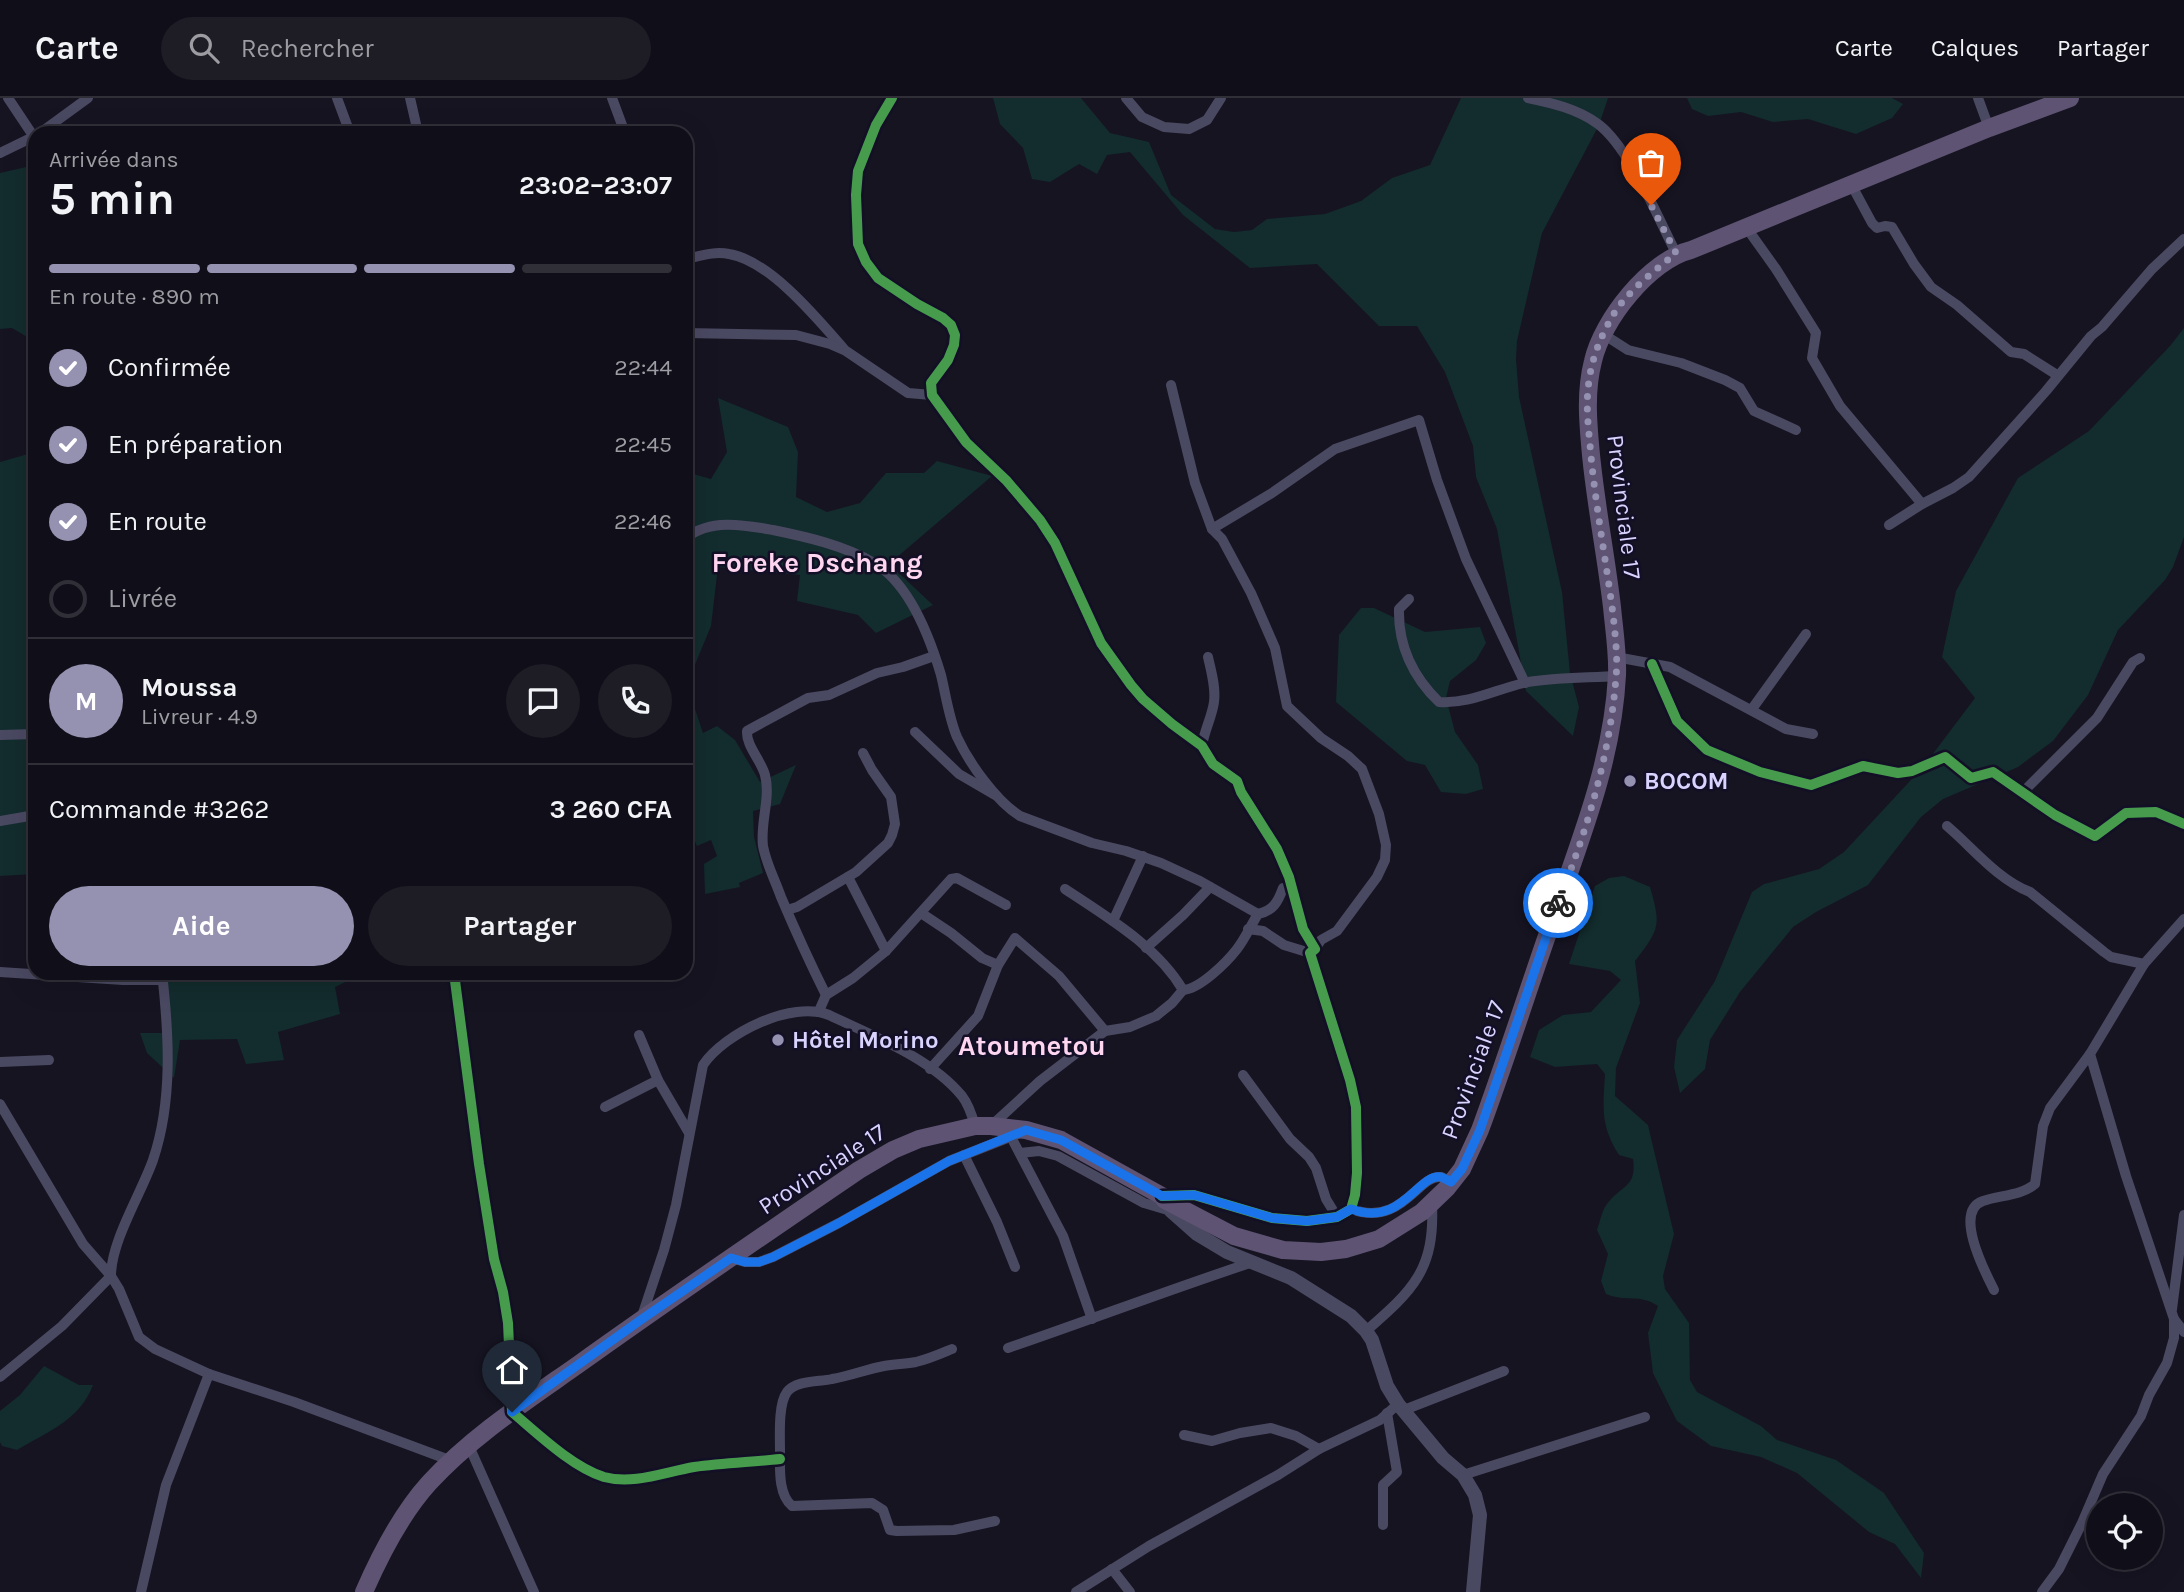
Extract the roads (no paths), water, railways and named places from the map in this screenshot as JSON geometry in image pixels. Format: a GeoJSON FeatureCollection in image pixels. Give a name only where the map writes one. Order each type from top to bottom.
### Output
{"type":"FeatureCollection","features":[{"type":"Feature","properties":{"kind":"main road","name":"Provinciale 17"},"geometry":{"type":"LineString","coordinates":[[364,1592],[402,1518],[430,1483],[469,1446],[642,1319],[859,1170],[893,1150],[919,1139],[983,1126],[1061,1140],[1166,1202],[1234,1236],[1283,1250],[1321,1252],[1346,1249],[1379,1239],[1432,1204],[1462,1169],[1480,1130],[1591,811],[1608,741],[1617,676],[1616,657],[1594,491],[1587,412],[1594,357],[1616,311],[1633,291],[1676,253],[2070,98]]}},
{"type":"Feature","properties":{"kind":"street"},"geometry":{"type":"LineString","coordinates":[[8,98],[29,126]]}},
{"type":"Feature","properties":{"kind":"street"},"geometry":{"type":"LineString","coordinates":[[49,126],[88,98]]}},
{"type":"Feature","properties":{"kind":"street"},"geometry":{"type":"LineString","coordinates":[[337,98],[347,126]]}},
{"type":"Feature","properties":{"kind":"street"},"geometry":{"type":"LineString","coordinates":[[410,98],[416,126]]}},
{"type":"Feature","properties":{"kind":"street"},"geometry":{"type":"LineString","coordinates":[[612,98],[622,126]]}},
{"type":"Feature","properties":{"kind":"street"},"geometry":{"type":"LineString","coordinates":[[892,98],[876,125],[858,171],[858,244],[866,262],[878,278],[951,325],[955,335],[954,345],[948,360],[931,383],[932,395],[966,442],[1006,480],[1040,520],[1055,543],[1089,619],[1112,661],[1143,699],[1202,746],[1213,764],[1237,781],[1241,792],[1277,849],[1312,951],[1356,1107],[1356,1195],[1351,1209],[1337,1217],[1307,1221],[1272,1218],[1194,1195],[1166,1202],[1144,1203],[1058,1156],[1039,1151],[1020,1153]]}},
{"type":"Feature","properties":{"kind":"street"},"geometry":{"type":"LineString","coordinates":[[1126,98],[1142,117],[1164,127],[1189,129],[1207,120],[1221,98]]}},
{"type":"Feature","properties":{"kind":"street"},"geometry":{"type":"LineString","coordinates":[[1528,98],[1582,114],[1609,135],[1632,169],[1676,253]]}},
{"type":"Feature","properties":{"kind":"street"},"geometry":{"type":"LineString","coordinates":[[1978,98],[1989,128]]}},
{"type":"Feature","properties":{"kind":"street"},"geometry":{"type":"LineString","coordinates":[[0,153],[28,139]]}},
{"type":"Feature","properties":{"kind":"street"},"geometry":{"type":"LineString","coordinates":[[1851,184],[1872,223],[1877,228],[1892,227],[1931,287],[1957,305],[2011,352],[2024,354],[2057,375]]}},
{"type":"Feature","properties":{"kind":"street"},"geometry":{"type":"LineString","coordinates":[[1746,227],[1816,333],[1812,358],[1840,406],[1922,504]]}},
{"type":"Feature","properties":{"kind":"street"},"geometry":{"type":"LineString","coordinates":[[1889,524],[1969,477],[2152,269],[2184,239]]}},
{"type":"Feature","properties":{"kind":"street"},"geometry":{"type":"LineString","coordinates":[[693,258],[717,253],[748,259],[767,270],[822,323],[846,351]]}},
{"type":"Feature","properties":{"kind":"street"},"geometry":{"type":"LineString","coordinates":[[693,333],[796,335],[846,351],[908,393],[932,395]]}},
{"type":"Feature","properties":{"kind":"street"},"geometry":{"type":"LineString","coordinates":[[1603,334],[1628,350],[1681,363],[1725,380],[1740,388],[1754,411],[1796,430]]}},
{"type":"Feature","properties":{"kind":"street"},"geometry":{"type":"LineString","coordinates":[[1171,385],[1195,483],[1212,529],[1222,539],[1251,593],[1275,648],[1287,706],[1321,738],[1362,769],[1379,814],[1385,860],[1377,877],[1337,931],[1321,940],[1312,951]]}},
{"type":"Feature","properties":{"kind":"street"},"geometry":{"type":"LineString","coordinates":[[1212,529],[1272,493],[1335,449],[1419,420],[1437,480],[1466,559],[1525,683]]}},
{"type":"Feature","properties":{"kind":"street"},"geometry":{"type":"LineString","coordinates":[[693,533],[709,526],[762,528],[836,545],[875,563],[905,591],[914,608],[940,673],[957,736],[971,762],[997,796],[1020,816],[1092,843],[1161,863],[1258,914],[1276,905],[1283,888],[1292,887]]}},
{"type":"Feature","properties":{"kind":"street"},"geometry":{"type":"LineString","coordinates":[[1409,599],[1399,609],[1398,630],[1417,678],[1439,702],[1470,701],[1525,683],[1617,676]]}},
{"type":"Feature","properties":{"kind":"street"},"geometry":{"type":"LineString","coordinates":[[1752,709],[1806,634]]}},
{"type":"Feature","properties":{"kind":"street"},"geometry":{"type":"LineString","coordinates":[[826,995],[804,952],[768,864],[762,830],[765,776],[748,740],[747,731],[808,698],[830,695],[877,673],[934,656]]}},
{"type":"Feature","properties":{"kind":"street"},"geometry":{"type":"LineString","coordinates":[[1202,746],[1214,704],[1208,657]]}},
{"type":"Feature","properties":{"kind":"street"},"geometry":{"type":"LineString","coordinates":[[1616,657],[1670,667],[1786,729],[1813,734]]}},
{"type":"Feature","properties":{"kind":"street"},"geometry":{"type":"LineString","coordinates":[[2022,793],[2097,718],[2133,662],[2140,657]]}},
{"type":"Feature","properties":{"kind":"street"},"geometry":{"type":"LineString","coordinates":[[1652,664],[1677,721],[1707,750],[1760,772],[1811,785],[1863,766],[1898,773],[1912,771],[1945,757],[1970,778],[1993,772],[2055,815],[2095,836],[2126,813],[2156,813],[2184,824]]}},
{"type":"Feature","properties":{"kind":"street"},"geometry":{"type":"LineString","coordinates":[[915,732],[959,774],[997,796]]}},
{"type":"Feature","properties":{"kind":"street"},"geometry":{"type":"LineString","coordinates":[[0,735],[28,734]]}},
{"type":"Feature","properties":{"kind":"street"},"geometry":{"type":"LineString","coordinates":[[787,910],[797,907],[848,877],[888,843],[895,824],[891,797],[876,778],[863,753]]}},
{"type":"Feature","properties":{"kind":"street"},"geometry":{"type":"LineString","coordinates":[[0,821],[28,816]]}},
{"type":"Feature","properties":{"kind":"street"},"geometry":{"type":"LineString","coordinates":[[1947,826],[1999,874],[2029,892],[2111,957],[2144,964]]}},
{"type":"Feature","properties":{"kind":"street"},"geometry":{"type":"LineString","coordinates":[[1114,921],[1143,856]]}},
{"type":"Feature","properties":{"kind":"street"},"geometry":{"type":"LineString","coordinates":[[848,877],[886,951]]}},
{"type":"Feature","properties":{"kind":"street"},"geometry":{"type":"LineString","coordinates":[[819,1011],[826,995],[853,978],[886,951],[951,879],[957,878],[1006,905]]}},
{"type":"Feature","properties":{"kind":"street"},"geometry":{"type":"LineString","coordinates":[[1146,948],[1210,887]]}},
{"type":"Feature","properties":{"kind":"street"},"geometry":{"type":"LineString","coordinates":[[1065,889],[1114,921],[1159,959],[1183,990]]}},
{"type":"Feature","properties":{"kind":"street"},"geometry":{"type":"LineString","coordinates":[[921,913],[982,958],[998,965]]}},
{"type":"Feature","properties":{"kind":"street"},"geometry":{"type":"LineString","coordinates":[[642,1319],[676,1205],[703,1065],[710,1055],[743,1031],[783,1014],[819,1011],[901,1050],[930,1069],[963,1097],[983,1126],[1105,1031],[1130,1027],[1156,1016],[1183,990],[1190,990],[1238,949],[1258,914]]}},
{"type":"Feature","properties":{"kind":"street"},"geometry":{"type":"LineString","coordinates":[[1994,1290],[1971,1231],[1969,1216],[1972,1207],[1979,1202],[2028,1190],[2035,1184],[2043,1126],[2050,1108],[2090,1054],[2144,964],[2184,919]]}},
{"type":"Feature","properties":{"kind":"street"},"geometry":{"type":"LineString","coordinates":[[1248,929],[1263,931],[1284,945],[1312,951]]}},
{"type":"Feature","properties":{"kind":"street"},"geometry":{"type":"LineString","coordinates":[[930,1069],[978,1016],[998,965],[1015,938],[1059,976],[1105,1031]]}},
{"type":"Feature","properties":{"kind":"street"},"geometry":{"type":"LineString","coordinates":[[0,972],[28,974]]}},
{"type":"Feature","properties":{"kind":"street"},"geometry":{"type":"LineString","coordinates":[[0,1377],[62,1326],[111,1276],[111,1265],[118,1244],[153,1159],[165,1108],[167,1010],[162,980]]}},
{"type":"Feature","properties":{"kind":"street"},"geometry":{"type":"LineString","coordinates":[[455,980],[479,1164],[494,1259],[508,1323],[512,1412],[583,1467],[620,1480],[694,1467],[780,1460]]}},
{"type":"Feature","properties":{"kind":"street"},"geometry":{"type":"LineString","coordinates":[[639,1034],[659,1080],[689,1133]]}},
{"type":"Feature","properties":{"kind":"street"},"geometry":{"type":"LineString","coordinates":[[2090,1054],[2126,1177],[2172,1315],[2184,1332]]}},
{"type":"Feature","properties":{"kind":"street"},"geometry":{"type":"LineString","coordinates":[[0,1062],[50,1060]]}},
{"type":"Feature","properties":{"kind":"street"},"geometry":{"type":"LineString","coordinates":[[1243,1075],[1290,1139],[1309,1157],[1316,1168],[1326,1199],[1337,1217]]}},
{"type":"Feature","properties":{"kind":"street"},"geometry":{"type":"LineString","coordinates":[[605,1107],[659,1080]]}},
{"type":"Feature","properties":{"kind":"street"},"geometry":{"type":"LineString","coordinates":[[0,1104],[83,1244],[119,1289],[139,1337],[155,1349],[209,1374],[317,1410],[452,1461]]}},
{"type":"Feature","properties":{"kind":"street"},"geometry":{"type":"LineString","coordinates":[[731,1258],[759,1262],[773,1257],[949,1161],[1018,1134],[1020,1153],[1063,1236],[1092,1319]]}},
{"type":"Feature","properties":{"kind":"street"},"geometry":{"type":"LineString","coordinates":[[964,1155],[997,1222],[1015,1267]]}},
{"type":"Feature","properties":{"kind":"street"},"geometry":{"type":"LineString","coordinates":[[1351,1209],[1370,1214],[1383,1212],[1399,1206],[1427,1182],[1436,1178],[1443,1177],[1451,1182]]}},
{"type":"Feature","properties":{"kind":"street"},"geometry":{"type":"LineString","coordinates":[[1166,1202],[1197,1234],[1227,1252],[1291,1278],[1351,1316],[1366,1331],[1375,1348],[1396,1409],[1397,1472],[1383,1485],[1383,1525]]}},
{"type":"Feature","properties":{"kind":"street"},"geometry":{"type":"LineString","coordinates":[[1366,1331],[1399,1303],[1412,1288],[1421,1271],[1433,1227],[1432,1204]]}},
{"type":"Feature","properties":{"kind":"street"},"geometry":{"type":"LineString","coordinates":[[2042,1592],[2059,1569],[2104,1474],[2141,1416],[2167,1363],[2174,1338],[2172,1315],[2184,1216]]}},
{"type":"Feature","properties":{"kind":"street"},"geometry":{"type":"LineString","coordinates":[[1008,1348],[1253,1262]]}},
{"type":"Feature","properties":{"kind":"street"},"geometry":{"type":"LineString","coordinates":[[952,1349],[914,1362],[885,1365],[796,1386],[786,1393],[782,1404],[780,1460],[783,1493],[792,1506],[872,1503],[883,1510],[890,1530],[897,1531],[954,1530],[995,1521]]}},
{"type":"Feature","properties":{"kind":"street"},"geometry":{"type":"LineString","coordinates":[[1076,1592],[1149,1546],[1396,1409],[1504,1371]]}},
{"type":"Feature","properties":{"kind":"street"},"geometry":{"type":"LineString","coordinates":[[141,1592],[166,1485],[209,1374]]}},
{"type":"Feature","properties":{"kind":"street"},"geometry":{"type":"LineString","coordinates":[[1396,1409],[1463,1475],[1475,1495],[1480,1515],[1473,1592]]}},
{"type":"Feature","properties":{"kind":"street"},"geometry":{"type":"LineString","coordinates":[[1463,1475],[1645,1417]]}},
{"type":"Feature","properties":{"kind":"street"},"geometry":{"type":"LineString","coordinates":[[1184,1435],[1212,1441],[1271,1428],[1296,1436],[1319,1450]]}},
{"type":"Feature","properties":{"kind":"street"},"geometry":{"type":"LineString","coordinates":[[469,1446],[534,1592]]}},
{"type":"Feature","properties":{"kind":"street"},"geometry":{"type":"LineString","coordinates":[[1112,1569],[1130,1592]]}},
{"type":"Feature","properties":{"kind":"place","name":"BOCOM"},"geometry":{"type":"Point","coordinates":[1630,781]}},
{"type":"Feature","properties":{"kind":"place","name":"Hôtel Morino"},"geometry":{"type":"Point","coordinates":[778,1040]}},
{"type":"Feature","properties":{"kind":"district","name":"Foreke Dschang"},"geometry":{"type":"Point","coordinates":[817,562]}},
{"type":"Feature","properties":{"kind":"district","name":"Atoumetou"},"geometry":{"type":"Point","coordinates":[1032,1045]}}]}
